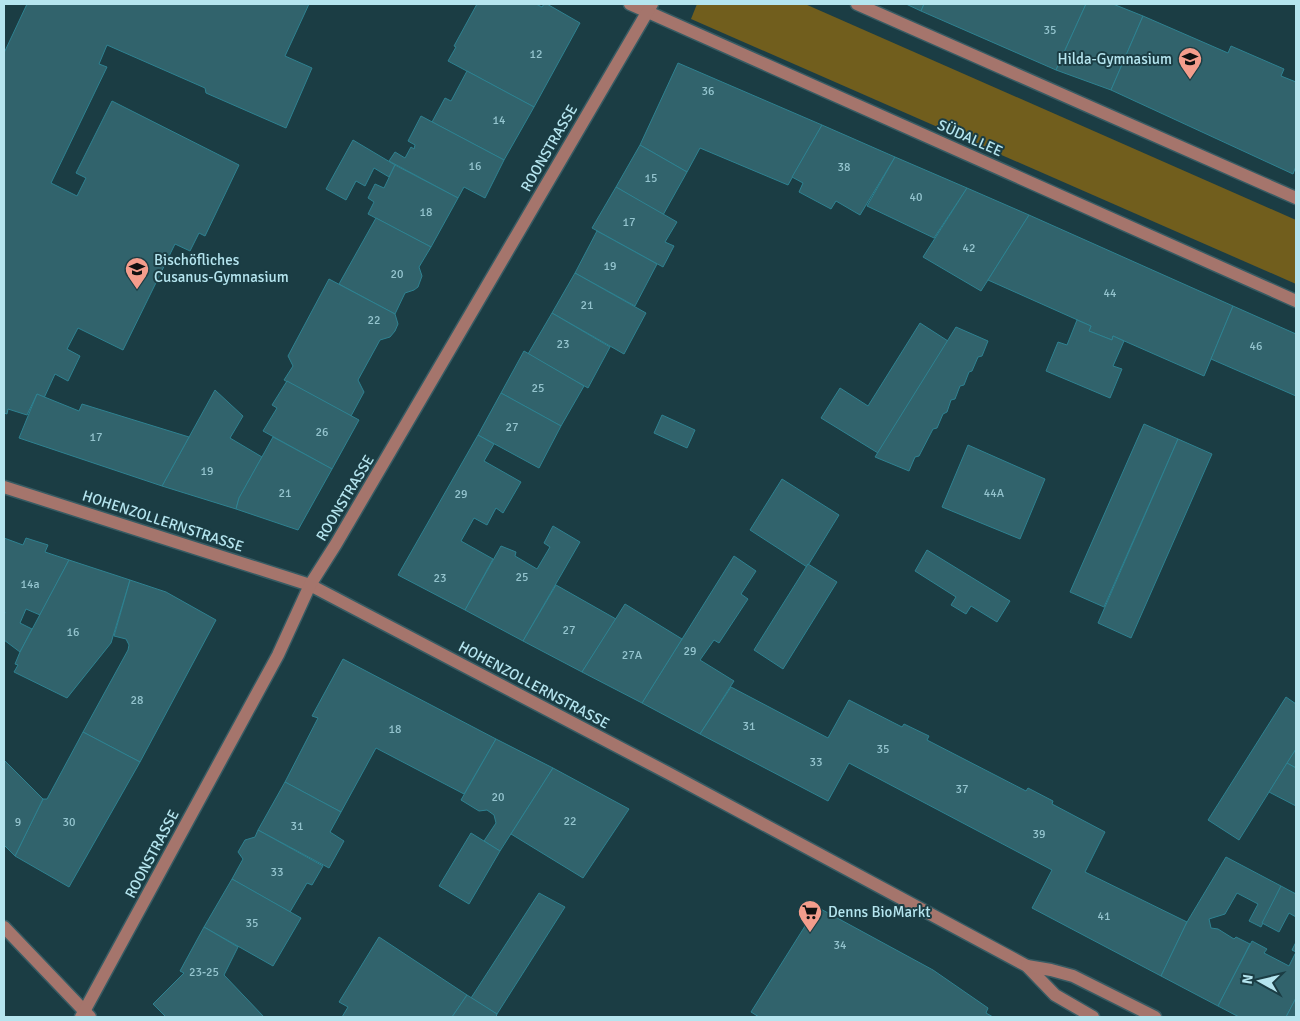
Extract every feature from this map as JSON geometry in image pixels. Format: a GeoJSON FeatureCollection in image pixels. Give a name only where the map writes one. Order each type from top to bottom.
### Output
{"type":"FeatureCollection","features":[{"type":"Feature","properties":{"kind":"street","name":"SÜDALLEE"},"geometry":{"type":"LineString","coordinates":[[630,4],[650,8],[1296,301]]}},
{"type":"Feature","properties":{"kind":"street"},"geometry":{"type":"LineString","coordinates":[[857,4],[1296,198]]}},
{"type":"Feature","properties":{"kind":"street","name":"ROONSTRASSE"},"geometry":{"type":"LineString","coordinates":[[85,1015],[278,655],[310,586],[650,8]]}},
{"type":"Feature","properties":{"kind":"street","name":"HOHENZOLLERNSTRASSE"},"geometry":{"type":"LineString","coordinates":[[4,488],[310,586],[650,764],[1027,966],[1056,995],[1093,1017]]}},
{"type":"Feature","properties":{"kind":"street"},"geometry":{"type":"LineString","coordinates":[[4,927],[85,1015]]}},
{"type":"Feature","properties":{"kind":"street","name":"HOHENZOLLERNSTRASSE"},"geometry":{"type":"LineString","coordinates":[[1027,966],[1073,976],[1156,1017]]}},
{"type":"Feature","properties":{"kind":"shaded area"},"geometry":{"type":"Polygon","coordinates":[[[697,4],[805,4],[1296,220],[1296,284],[691,19],[697,4]]]}},
{"type":"Feature","properties":{"kind":"building"},"geometry":{"type":"Polygon","coordinates":[[[27,4],[309,4],[285,56],[312,68],[286,128],[206,93],[205,88],[107,45],[99,64],[107,67],[51,183],[77,196],[86,178],[76,173],[112,101],[239,165],[205,236],[199,233],[190,251],[175,244],[123,350],[78,328],[67,349],[80,356],[68,381],[55,374],[44,398],[37,394],[27,415],[8,409],[7,414],[4,413],[4,53],[27,4]]]}},
{"type":"Feature","properties":{"kind":"building"},"geometry":{"type":"Polygon","coordinates":[[[477,4],[536,4],[542,7],[544,4],[547,4],[580,23],[534,107],[448,61],[477,4]]]}},
{"type":"Feature","properties":{"kind":"building"},"geometry":{"type":"Polygon","coordinates":[[[906,4],[924,4],[921,11],[906,4]]]}},
{"type":"Feature","properties":{"kind":"building"},"geometry":{"type":"Polygon","coordinates":[[[924,4],[1086,4],[1056,70],[921,11],[924,4]]]}},
{"type":"Feature","properties":{"kind":"building"},"geometry":{"type":"Polygon","coordinates":[[[1086,4],[1113,4],[1143,16],[1111,90],[1056,70],[1086,4]]]}},
{"type":"Feature","properties":{"kind":"building"},"geometry":{"type":"Polygon","coordinates":[[[1143,16],[1228,53],[1231,46],[1284,69],[1281,76],[1296,82],[1296,166],[1293,174],[1111,90],[1143,16]]]}},
{"type":"Feature","properties":{"kind":"building"},"geometry":{"type":"Polygon","coordinates":[[[678,63],[822,125],[788,185],[700,148],[687,172],[640,145],[678,63]]]}},
{"type":"Feature","properties":{"kind":"building"},"geometry":{"type":"Polygon","coordinates":[[[467,71],[534,107],[504,160],[432,122],[445,98],[451,101],[467,71]]]}},
{"type":"Feature","properties":{"kind":"building"},"geometry":{"type":"Polygon","coordinates":[[[421,116],[504,160],[485,198],[464,187],[458,198],[389,161],[395,152],[405,158],[411,147],[414,149],[415,145],[408,141],[421,116]]]}},
{"type":"Feature","properties":{"kind":"building"},"geometry":{"type":"Polygon","coordinates":[[[822,125],[895,157],[860,215],[836,201],[831,209],[799,192],[803,183],[792,177],[822,125]]]}},
{"type":"Feature","properties":{"kind":"building"},"geometry":{"type":"Polygon","coordinates":[[[353,140],[395,165],[389,177],[374,168],[365,186],[356,181],[346,200],[326,189],[353,140]]]}},
{"type":"Feature","properties":{"kind":"building"},"geometry":{"type":"Polygon","coordinates":[[[640,145],[687,172],[663,215],[616,187],[640,145]]]}},
{"type":"Feature","properties":{"kind":"building"},"geometry":{"type":"Polygon","coordinates":[[[895,157],[967,188],[934,238],[867,206],[895,157]]]}},
{"type":"Feature","properties":{"kind":"building"},"geometry":{"type":"Polygon","coordinates":[[[395,165],[458,198],[431,247],[368,214],[374,202],[368,198],[375,184],[384,188],[395,165]]]}},
{"type":"Feature","properties":{"kind":"building"},"geometry":{"type":"Polygon","coordinates":[[[616,187],[677,222],[665,242],[674,246],[663,267],[592,228],[616,187]]]}},
{"type":"Feature","properties":{"kind":"building"},"geometry":{"type":"Polygon","coordinates":[[[967,188],[1029,215],[981,291],[923,257],[967,188]]]}},
{"type":"Feature","properties":{"kind":"building"},"geometry":{"type":"Polygon","coordinates":[[[1029,215],[1233,306],[1204,376],[1113,336],[1112,340],[1089,331],[1091,326],[988,280],[1029,215]]]}},
{"type":"Feature","properties":{"kind":"building"},"geometry":{"type":"Polygon","coordinates":[[[376,218],[431,247],[419,267],[422,276],[418,287],[405,293],[395,314],[339,284],[376,218]]]}},
{"type":"Feature","properties":{"kind":"building"},"geometry":{"type":"Polygon","coordinates":[[[597,231],[657,264],[635,306],[575,273],[597,231]]]}},
{"type":"Feature","properties":{"kind":"building"},"geometry":{"type":"Polygon","coordinates":[[[575,273],[646,313],[624,354],[552,313],[575,273]]]}},
{"type":"Feature","properties":{"kind":"building"},"geometry":{"type":"Polygon","coordinates":[[[329,279],[395,314],[398,324],[390,337],[380,340],[358,380],[364,392],[351,416],[284,380],[293,366],[288,356],[329,279]]]}},
{"type":"Feature","properties":{"kind":"building"},"geometry":{"type":"Polygon","coordinates":[[[1233,306],[1296,334],[1296,396],[1211,359],[1233,306]]]}},
{"type":"Feature","properties":{"kind":"building"},"geometry":{"type":"Polygon","coordinates":[[[552,313],[610,347],[588,388],[528,354],[552,313]]]}},
{"type":"Feature","properties":{"kind":"building"},"geometry":{"type":"Polygon","coordinates":[[[1077,320],[1091,326],[1089,331],[1112,340],[1113,336],[1124,341],[1113,366],[1122,369],[1110,398],[1046,371],[1058,342],[1067,345],[1077,320]]]}},
{"type":"Feature","properties":{"kind":"building"},"geometry":{"type":"Polygon","coordinates":[[[920,323],[948,341],[878,453],[821,418],[840,388],[868,406],[920,323]]]}},
{"type":"Feature","properties":{"kind":"building"},"geometry":{"type":"Polygon","coordinates":[[[956,327],[988,341],[982,356],[978,357],[964,385],[960,386],[955,399],[951,400],[947,412],[943,414],[937,428],[933,429],[919,456],[915,457],[909,471],[875,457],[956,327]]]}},
{"type":"Feature","properties":{"kind":"building"},"geometry":{"type":"Polygon","coordinates":[[[524,351],[584,386],[561,426],[501,393],[524,351]]]}},
{"type":"Feature","properties":{"kind":"building"},"geometry":{"type":"Polygon","coordinates":[[[287,381],[359,420],[332,469],[263,431],[277,408],[272,405],[287,381]]]}},
{"type":"Feature","properties":{"kind":"building"},"geometry":{"type":"Polygon","coordinates":[[[215,390],[243,416],[230,438],[262,457],[239,498],[236,509],[162,486],[215,390]]]}},
{"type":"Feature","properties":{"kind":"building"},"geometry":{"type":"Polygon","coordinates":[[[501,393],[561,426],[539,468],[478,435],[501,393]]]}},
{"type":"Feature","properties":{"kind":"building"},"geometry":{"type":"Polygon","coordinates":[[[37,394],[79,411],[82,404],[189,437],[162,486],[19,438],[37,394]]]}},
{"type":"Feature","properties":{"kind":"building"},"geometry":{"type":"Polygon","coordinates":[[[662,415],[695,430],[687,448],[654,433],[662,415]]]}},
{"type":"Feature","properties":{"kind":"building"},"geometry":{"type":"Polygon","coordinates":[[[1144,424],[1178,439],[1104,607],[1070,592],[1144,424]]]}},
{"type":"Feature","properties":{"kind":"building"},"geometry":{"type":"Polygon","coordinates":[[[478,435],[494,444],[484,461],[521,482],[503,513],[496,508],[487,525],[474,518],[461,541],[493,559],[465,610],[398,575],[478,435]]]}},
{"type":"Feature","properties":{"kind":"building"},"geometry":{"type":"Polygon","coordinates":[[[273,437],[332,469],[298,530],[236,509],[239,498],[273,437]]]}},
{"type":"Feature","properties":{"kind":"building"},"geometry":{"type":"Polygon","coordinates":[[[1178,439],[1212,454],[1131,638],[1098,623],[1178,439]]]}},
{"type":"Feature","properties":{"kind":"building"},"geometry":{"type":"Polygon","coordinates":[[[968,445],[1045,479],[1020,539],[942,507],[968,445]]]}},
{"type":"Feature","properties":{"kind":"building"},"geometry":{"type":"Polygon","coordinates":[[[782,479],[839,515],[807,567],[750,530],[782,479]]]}},
{"type":"Feature","properties":{"kind":"building"},"geometry":{"type":"Polygon","coordinates":[[[553,526],[580,542],[523,641],[465,610],[501,546],[516,552],[515,556],[537,569],[550,547],[544,543],[553,526]]]}},
{"type":"Feature","properties":{"kind":"building"},"geometry":{"type":"Polygon","coordinates":[[[4,538],[23,545],[26,538],[48,545],[45,552],[69,560],[40,615],[26,609],[20,623],[32,629],[20,652],[4,640],[4,538]]]}},
{"type":"Feature","properties":{"kind":"building"},"geometry":{"type":"Polygon","coordinates":[[[927,550],[1010,601],[997,622],[971,606],[966,614],[951,605],[956,597],[915,571],[927,550]]]}},
{"type":"Feature","properties":{"kind":"building"},"geometry":{"type":"Polygon","coordinates":[[[734,556],[756,571],[741,594],[748,599],[719,643],[714,640],[700,660],[734,681],[700,734],[642,703],[734,556]]]}},
{"type":"Feature","properties":{"kind":"building"},"geometry":{"type":"Polygon","coordinates":[[[69,560],[130,580],[111,643],[67,698],[14,672],[18,665],[15,664],[20,652],[69,560]]]}},
{"type":"Feature","properties":{"kind":"building"},"geometry":{"type":"Polygon","coordinates":[[[808,564],[837,582],[783,669],[754,650],[808,564]]]}},
{"type":"Feature","properties":{"kind":"building"},"geometry":{"type":"Polygon","coordinates":[[[130,580],[166,592],[216,620],[140,762],[83,732],[128,650],[129,645],[126,639],[114,636],[130,580]]]}},
{"type":"Feature","properties":{"kind":"building"},"geometry":{"type":"Polygon","coordinates":[[[556,585],[616,619],[582,672],[523,641],[556,585]]]}},
{"type":"Feature","properties":{"kind":"building"},"geometry":{"type":"Polygon","coordinates":[[[625,604],[682,639],[642,703],[582,672],[625,604]]]}},
{"type":"Feature","properties":{"kind":"building"},"geometry":{"type":"Polygon","coordinates":[[[343,659],[496,739],[464,794],[376,748],[341,812],[285,782],[318,718],[312,716],[343,659]]]}},
{"type":"Feature","properties":{"kind":"building"},"geometry":{"type":"Polygon","coordinates":[[[731,687],[828,738],[849,700],[902,727],[904,724],[929,736],[927,740],[1026,791],[1028,788],[1053,801],[1052,804],[1105,832],[1085,872],[1187,922],[1161,976],[1032,908],[1052,870],[849,763],[828,801],[700,734],[731,687]]]}},
{"type":"Feature","properties":{"kind":"building"},"geometry":{"type":"Polygon","coordinates":[[[1286,697],[1296,704],[1296,749],[1239,840],[1208,820],[1286,697]]]}},
{"type":"Feature","properties":{"kind":"building"},"geometry":{"type":"Polygon","coordinates":[[[83,732],[140,762],[69,887],[15,856],[43,799],[47,799],[83,732]]]}},
{"type":"Feature","properties":{"kind":"building"},"geometry":{"type":"Polygon","coordinates":[[[496,739],[553,768],[500,851],[484,841],[496,823],[494,815],[487,810],[479,811],[461,800],[496,739]]]}},
{"type":"Feature","properties":{"kind":"building"},"geometry":{"type":"Polygon","coordinates":[[[1296,749],[1296,768],[1287,763],[1296,749]]]}},
{"type":"Feature","properties":{"kind":"building"},"geometry":{"type":"Polygon","coordinates":[[[4,760],[43,799],[15,856],[4,845],[4,760]]]}},
{"type":"Feature","properties":{"kind":"building"},"geometry":{"type":"Polygon","coordinates":[[[1287,763],[1296,768],[1296,806],[1269,792],[1287,763]]]}},
{"type":"Feature","properties":{"kind":"building"},"geometry":{"type":"Polygon","coordinates":[[[553,768],[629,809],[583,878],[511,834],[553,768]]]}},
{"type":"Feature","properties":{"kind":"building"},"geometry":{"type":"Polygon","coordinates":[[[285,782],[341,812],[330,832],[344,841],[329,868],[258,830],[285,782]]]}},
{"type":"Feature","properties":{"kind":"building"},"geometry":{"type":"Polygon","coordinates":[[[258,830],[323,866],[312,885],[307,883],[290,912],[232,879],[243,859],[238,852],[245,840],[255,837],[258,830]]]}},
{"type":"Feature","properties":{"kind":"building"},"geometry":{"type":"Polygon","coordinates":[[[471,833],[500,851],[469,904],[439,886],[471,833]]]}},
{"type":"Feature","properties":{"kind":"building"},"geometry":{"type":"Polygon","coordinates":[[[1226,857],[1281,886],[1261,927],[1249,921],[1258,904],[1237,893],[1225,914],[1209,919],[1211,928],[1218,929],[1234,939],[1236,937],[1250,944],[1218,1006],[1161,976],[1187,922],[1226,857]]]}},
{"type":"Feature","properties":{"kind":"building"},"geometry":{"type":"Polygon","coordinates":[[[232,879],[301,918],[273,966],[204,927],[232,879]]]}},
{"type":"Feature","properties":{"kind":"building"},"geometry":{"type":"Polygon","coordinates":[[[1281,886],[1296,894],[1296,917],[1289,913],[1279,932],[1262,923],[1281,886]]]}},
{"type":"Feature","properties":{"kind":"building"},"geometry":{"type":"Polygon","coordinates":[[[539,893],[565,907],[497,1014],[471,998],[539,893]]]}},
{"type":"Feature","properties":{"kind":"building"},"geometry":{"type":"Polygon","coordinates":[[[817,907],[933,970],[988,1008],[986,1013],[993,1017],[759,1017],[751,1012],[817,907]]]}},
{"type":"Feature","properties":{"kind":"building"},"geometry":{"type":"Polygon","coordinates":[[[204,927],[238,947],[224,975],[264,1017],[166,1017],[153,1004],[184,973],[180,971],[204,927]]]}},
{"type":"Feature","properties":{"kind":"building"},"geometry":{"type":"Polygon","coordinates":[[[379,937],[467,995],[452,1017],[342,1017],[348,1007],[339,1002],[379,937]]]}},
{"type":"Feature","properties":{"kind":"building"},"geometry":{"type":"Polygon","coordinates":[[[1252,941],[1267,949],[1264,953],[1289,966],[1296,952],[1296,998],[1286,1017],[1239,1017],[1218,1006],[1252,941]]]}},
{"type":"Feature","properties":{"kind":"building"},"geometry":{"type":"Polygon","coordinates":[[[1296,942],[1296,952],[1292,950],[1296,942]]]}},
{"type":"Feature","properties":{"kind":"building"},"geometry":{"type":"Polygon","coordinates":[[[467,995],[497,1014],[496,1017],[452,1017],[467,995]]]}},
{"type":"Feature","properties":{"kind":"building"},"geometry":{"type":"Polygon","coordinates":[[[1296,998],[1296,1017],[1286,1017],[1296,998]]]}},
{"type":"Feature","properties":{"kind":"place","name":"Hilda-Gymnasium"},"geometry":{"type":"Point","coordinates":[1190,80]}},
{"type":"Feature","properties":{"kind":"place","name":"Bischöfliches Cusanus-Gymnasium"},"geometry":{"type":"Point","coordinates":[137,290]}},
{"type":"Feature","properties":{"kind":"place","name":"Denns BioMarkt"},"geometry":{"type":"Point","coordinates":[810,933]}}]}
